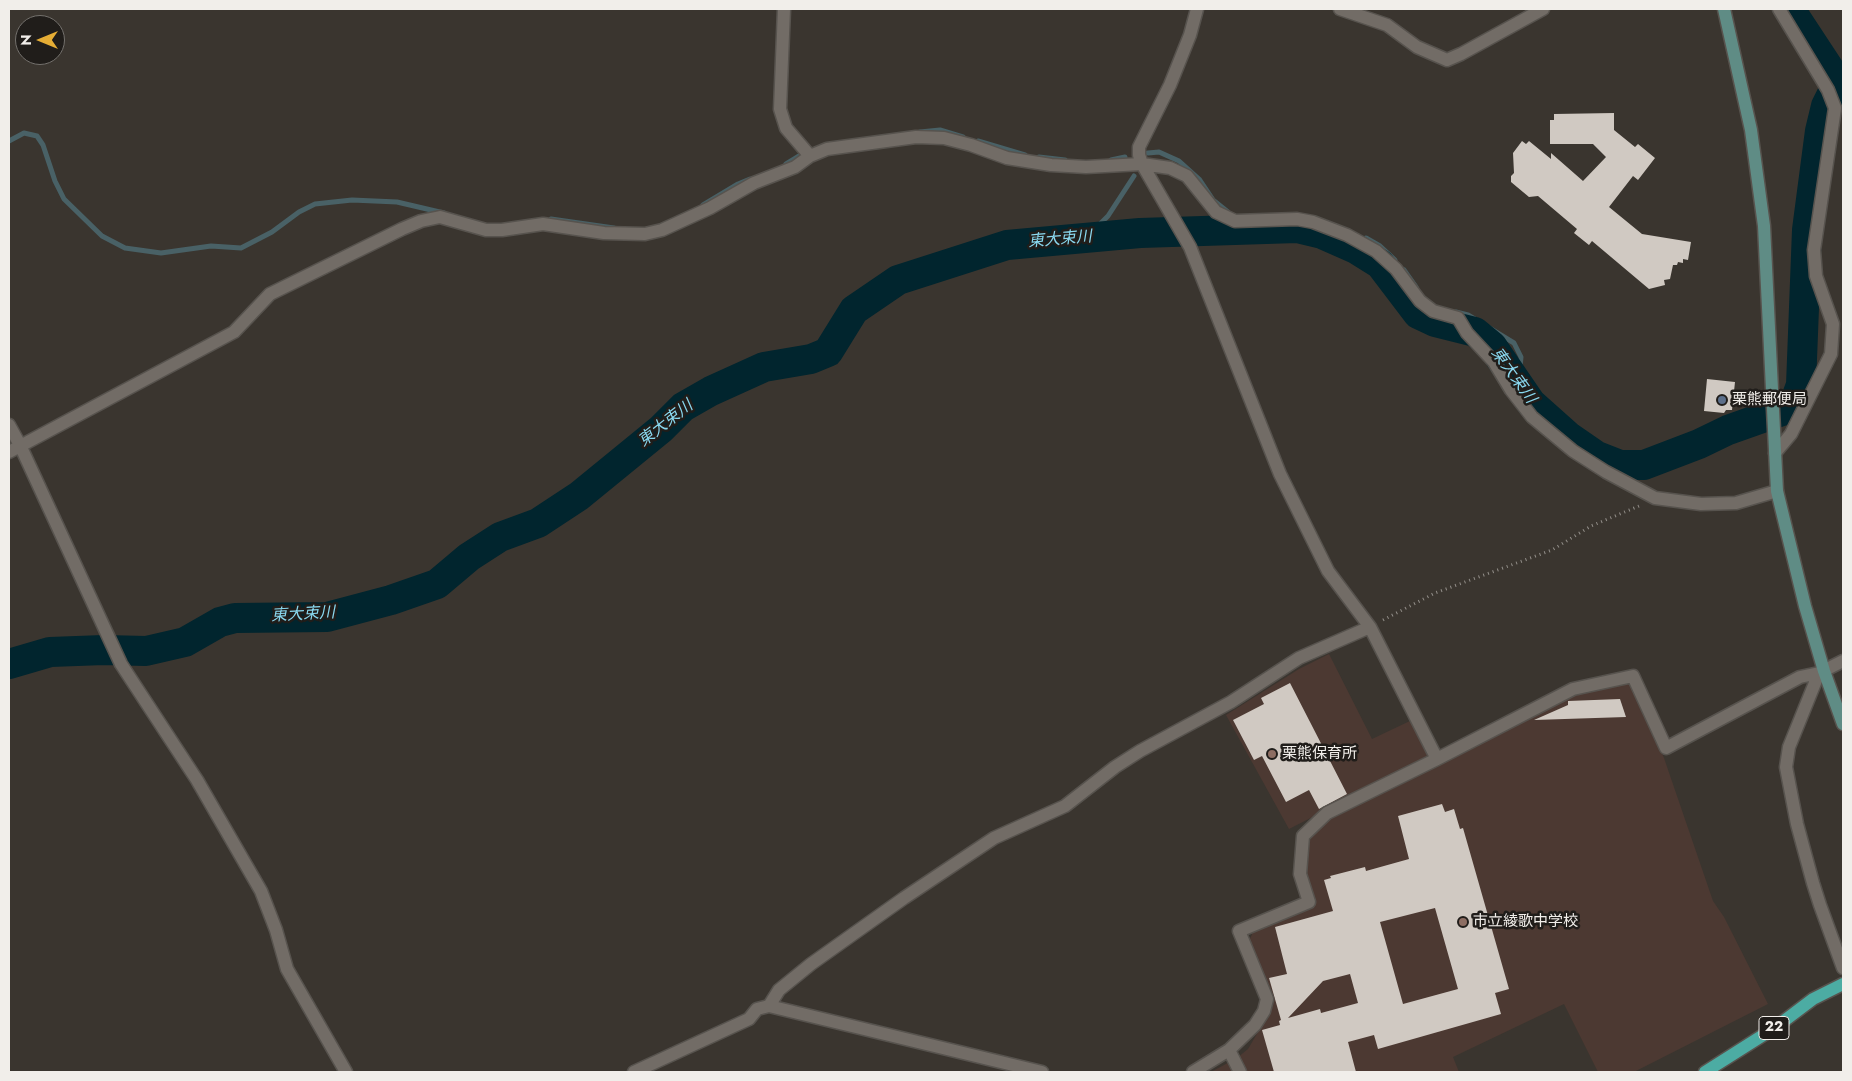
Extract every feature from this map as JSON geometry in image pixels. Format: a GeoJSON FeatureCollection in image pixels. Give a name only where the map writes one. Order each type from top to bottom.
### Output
{"type":"FeatureCollection","features":[{"type":"Feature","properties":{"kind":"main road","name":"22"},"geometry":{"type":"LineString","coordinates":[[1705,1072],[1768,1032],[1813,999],[1843,984]]}},
{"type":"Feature","properties":{"kind":"street"},"geometry":{"type":"LineString","coordinates":[[784,9],[780,109],[786,128],[807,154]]}},
{"type":"Feature","properties":{"kind":"street"},"geometry":{"type":"LineString","coordinates":[[1197,9],[1190,35],[1170,85],[1139,147],[1142,164],[1190,247],[1284,483],[1328,571],[1370,627],[1437,759]]}},
{"type":"Feature","properties":{"kind":"street"},"geometry":{"type":"LineString","coordinates":[[1340,9],[1387,25],[1417,47],[1447,60],[1543,9]]}},
{"type":"Feature","properties":{"kind":"street"},"geometry":{"type":"LineString","coordinates":[[1724,9],[1751,130],[1759,179],[1767,267],[1777,490],[1821,672],[1843,724]]}},
{"type":"Feature","properties":{"kind":"street"},"geometry":{"type":"LineString","coordinates":[[1775,453],[1791,434],[1831,354],[1833,324],[1816,276],[1814,250],[1835,108],[1828,90],[1779,9]]}},
{"type":"Feature","properties":{"kind":"street"},"geometry":{"type":"LineString","coordinates":[[9,452],[234,332],[270,294],[421,221],[440,217],[486,230],[502,230],[543,224],[604,232],[644,234],[662,230],[710,208],[754,183],[795,167],[807,154],[827,149],[916,137],[944,138],[1007,158],[1051,165],[1086,167],[1142,164],[1170,168],[1187,176],[1216,212],[1235,222],[1297,219],[1312,222],[1347,235],[1376,251],[1396,269],[1420,301],[1433,311],[1458,318],[1464,328],[1494,362],[1511,390],[1532,417],[1573,451],[1606,472],[1655,498],[1702,504],[1728,505],[1777,490]]}},
{"type":"Feature","properties":{"kind":"street"},"geometry":{"type":"LineString","coordinates":[[9,425],[122,664],[197,780],[261,891],[276,930],[287,969],[346,1072]]}},
{"type":"Feature","properties":{"kind":"street"},"geometry":{"type":"LineString","coordinates":[[769,1006],[779,990],[811,964],[904,898],[994,838],[1065,806],[1123,761],[1231,702],[1299,658],[1370,627]]}},
{"type":"Feature","properties":{"kind":"street"},"geometry":{"type":"LineString","coordinates":[[1193,1072],[1229,1050],[1255,1025],[1264,1011],[1267,1000],[1239,931],[1309,902],[1300,874],[1303,836],[1327,813],[1573,689],[1633,676],[1666,748],[1800,677],[1821,672],[1843,661]]}},
{"type":"Feature","properties":{"kind":"street"},"geometry":{"type":"LineString","coordinates":[[1821,672],[1789,747],[1786,767],[1797,824],[1815,890],[1843,968]]}},
{"type":"Feature","properties":{"kind":"street"},"geometry":{"type":"LineString","coordinates":[[634,1072],[749,1019],[757,1009],[769,1006],[1042,1072]]}},
{"type":"Feature","properties":{"kind":"street"},"geometry":{"type":"LineString","coordinates":[[1229,1050],[1240,1072]]}},
{"type":"Feature","properties":{"kind":"path"},"geometry":{"type":"LineString","coordinates":[[1370,627],[1435,593],[1552,550],[1591,526],[1655,498]]}},
{"type":"Feature","properties":{"kind":"shaded area"},"geometry":{"type":"Polygon","coordinates":[[[1329,654],[1372,739],[1412,720],[1430,757],[1289,829],[1226,715],[1299,669],[1329,654]]]}},
{"type":"Feature","properties":{"kind":"shaded area"},"geometry":{"type":"Polygon","coordinates":[[[1631,681],[1664,758],[1713,901],[1724,917],[1768,1004],[1634,1072],[1598,1072],[1564,1004],[1453,1057],[1459,1072],[1211,1072],[1237,1058],[1248,1049],[1272,1008],[1273,995],[1248,943],[1254,930],[1315,905],[1306,871],[1308,842],[1330,817],[1577,693],[1631,681]]]}},
{"type":"Feature","properties":{"kind":"building"},"geometry":{"type":"Polygon","coordinates":[[[1614,113],[1614,130],[1635,147],[1638,144],[1655,158],[1638,180],[1633,176],[1609,207],[1642,234],[1691,242],[1688,260],[1683,259],[1683,263],[1678,262],[1677,265],[1673,265],[1670,279],[1664,280],[1665,285],[1649,289],[1592,241],[1589,245],[1574,233],[1577,229],[1538,196],[1529,197],[1511,182],[1511,176],[1514,173],[1513,153],[1522,141],[1526,144],[1529,141],[1551,159],[1551,153],[1583,181],[1606,157],[1593,144],[1550,144],[1550,120],[1554,120],[1554,114],[1614,113]]]}},
{"type":"Feature","properties":{"kind":"building"},"geometry":{"type":"Polygon","coordinates":[[[1707,379],[1735,382],[1732,410],[1726,410],[1724,413],[1704,411],[1707,379]]]}},
{"type":"Feature","properties":{"kind":"building"},"geometry":{"type":"Polygon","coordinates":[[[1290,683],[1347,794],[1319,809],[1309,790],[1286,802],[1262,756],[1254,760],[1233,720],[1264,704],[1261,698],[1290,683]]]}},
{"type":"Feature","properties":{"kind":"building"},"geometry":{"type":"Polygon","coordinates":[[[1620,699],[1626,717],[1534,720],[1568,705],[1568,701],[1620,699]]]}},
{"type":"Feature","properties":{"kind":"building"},"geometry":{"type":"Polygon","coordinates":[[[1442,804],[1445,812],[1454,809],[1460,829],[1463,828],[1509,989],[1495,993],[1501,1014],[1378,1049],[1374,1035],[1348,1042],[1356,1072],[1274,1072],[1262,1030],[1280,1025],[1279,1021],[1281,1020],[1269,978],[1287,974],[1275,927],[1333,911],[1324,880],[1331,878],[1330,876],[1365,867],[1366,871],[1409,859],[1398,816],[1442,804]],[[1435,908],[1380,922],[1403,1004],[1458,989],[1435,908]],[[1350,974],[1323,981],[1288,1018],[1320,1009],[1321,1013],[1358,1003],[1350,974]]]}},
{"type":"Feature","properties":{"kind":"waterway"},"geometry":{"type":"LineString","coordinates":[[1790,9],[1838,82]]}},
{"type":"Feature","properties":{"kind":"waterway","name":"東大束川"},"geometry":{"type":"LineString","coordinates":[[9,664],[50,652],[146,651],[185,642],[220,622],[235,618],[327,617],[391,600],[437,584],[469,557],[500,537],[538,523],[579,496],[661,429],[683,407],[711,391],[764,367],[811,359],[828,352],[854,310],[898,280],[1007,245],[1140,233],[1297,228],[1322,234],[1356,249],[1380,264],[1418,314],[1435,322],[1475,332],[1492,346],[1531,403],[1568,436],[1597,456],[1620,465],[1644,465],[1699,444],[1728,430],[1793,407],[1801,385],[1807,230],[1820,131],[1826,106],[1838,82],[1843,77]]}},
{"type":"Feature","properties":{"kind":"waterway"},"geometry":{"type":"LineString","coordinates":[[920,132],[940,130],[963,137]]}},
{"type":"Feature","properties":{"kind":"waterway"},"geometry":{"type":"LineString","coordinates":[[9,141],[24,133],[37,136],[43,145],[55,181],[64,199],[102,236],[125,248],[161,253],[211,246],[241,248],[272,232],[299,212],[315,204],[352,200],[397,202],[444,213]]}},
{"type":"Feature","properties":{"kind":"waterway"},"geometry":{"type":"LineString","coordinates":[[978,141],[1025,155]]}},
{"type":"Feature","properties":{"kind":"waterway"},"geometry":{"type":"LineString","coordinates":[[1148,153],[1159,152],[1179,161],[1199,179],[1213,200],[1228,212]]}},
{"type":"Feature","properties":{"kind":"waterway"},"geometry":{"type":"LineString","coordinates":[[786,164],[804,153]]}},
{"type":"Feature","properties":{"kind":"waterway"},"geometry":{"type":"LineString","coordinates":[[1039,157],[1065,160]]}},
{"type":"Feature","properties":{"kind":"waterway"},"geometry":{"type":"LineString","coordinates":[[1111,160],[1125,157]]}},
{"type":"Feature","properties":{"kind":"waterway"},"geometry":{"type":"LineString","coordinates":[[1087,237],[1108,216],[1134,176]]}},
{"type":"Feature","properties":{"kind":"waterway"},"geometry":{"type":"LineString","coordinates":[[703,205],[750,179]]}},
{"type":"Feature","properties":{"kind":"waterway"},"geometry":{"type":"LineString","coordinates":[[551,219],[614,228]]}},
{"type":"Feature","properties":{"kind":"waterway"},"geometry":{"type":"LineString","coordinates":[[1366,238],[1380,246],[1395,260]]}},
{"type":"Feature","properties":{"kind":"waterway"},"geometry":{"type":"LineString","coordinates":[[1404,270],[1416,287]]}},
{"type":"Feature","properties":{"kind":"waterway"},"geometry":{"type":"LineString","coordinates":[[1456,312],[1468,315],[1514,343],[1521,357],[1520,367],[1513,377]]}},
{"type":"Feature","properties":{"kind":"place","name":"栗熊郵便局"},"geometry":{"type":"Point","coordinates":[1722,400]}},
{"type":"Feature","properties":{"kind":"place","name":"栗熊保育所"},"geometry":{"type":"Point","coordinates":[1272,754]}},
{"type":"Feature","properties":{"kind":"place","name":"市立綾歌中学校"},"geometry":{"type":"Point","coordinates":[1463,922]}}]}
